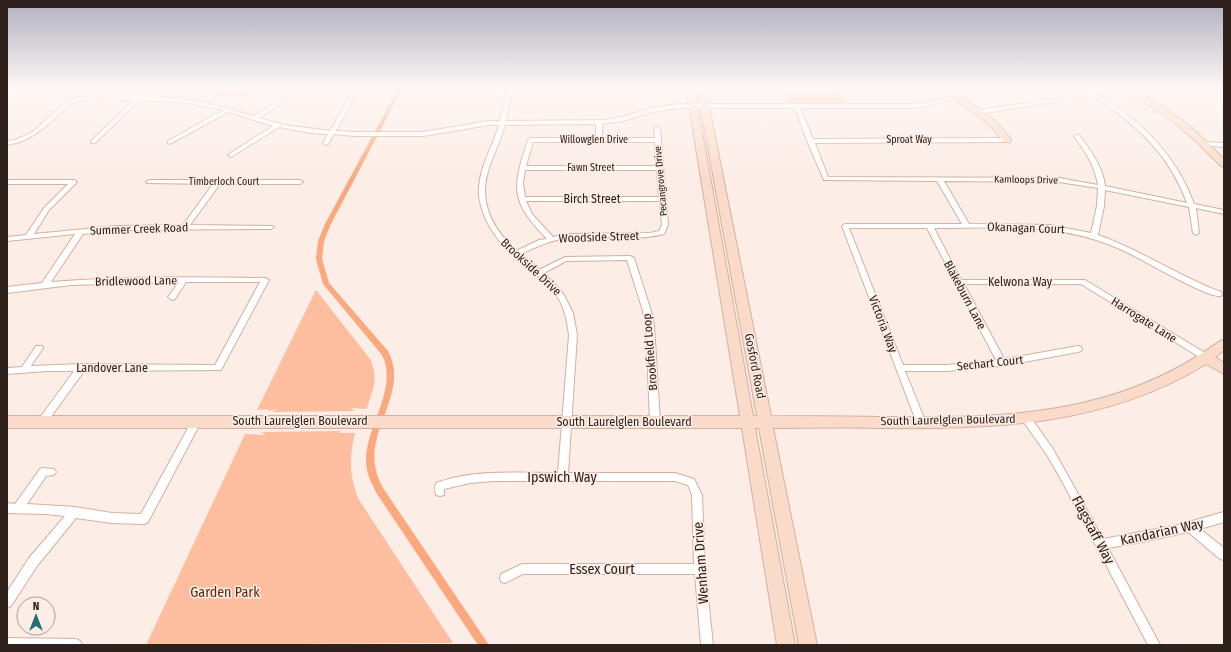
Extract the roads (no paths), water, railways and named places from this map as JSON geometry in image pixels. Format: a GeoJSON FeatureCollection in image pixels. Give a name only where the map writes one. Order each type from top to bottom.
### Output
{"type":"FeatureCollection","features":[{"type":"Feature","properties":{"kind":"main road","name":"Gosford Road"},"geometry":{"type":"LineString","coordinates":[[701,117],[766,422],[808,645]]}},
{"type":"Feature","properties":{"kind":"main road","name":"Gosford Road"},"geometry":{"type":"LineString","coordinates":[[701,117],[748,422],[786,645]]}},
{"type":"Feature","properties":{"kind":"main road"},"geometry":{"type":"LineString","coordinates":[[985,117],[1007,140]]}},
{"type":"Feature","properties":{"kind":"main road"},"geometry":{"type":"LineString","coordinates":[[1173,117],[1205,144],[1224,164]]}},
{"type":"Feature","properties":{"kind":"main road","name":"South Laurelglen Boulevard"},"geometry":{"type":"LineString","coordinates":[[7,422],[388,420],[567,422],[965,422],[1026,418],[1074,410],[1126,397],[1170,379],[1206,358],[1224,344]]}},
{"type":"Feature","properties":{"kind":"main road"},"geometry":{"type":"LineString","coordinates":[[1206,358],[1224,369]]}},
{"type":"Feature","properties":{"kind":"street"},"geometry":{"type":"LineString","coordinates":[[7,143],[20,141],[30,136],[53,117]]}},
{"type":"Feature","properties":{"kind":"street"},"geometry":{"type":"LineString","coordinates":[[92,142],[118,117]]}},
{"type":"Feature","properties":{"kind":"street"},"geometry":{"type":"LineString","coordinates":[[170,142],[215,117]]}},
{"type":"Feature","properties":{"kind":"street"},"geometry":{"type":"LineString","coordinates":[[326,143],[340,117]]}},
{"type":"Feature","properties":{"kind":"street","name":"Brookside Drive"},"geometry":{"type":"LineString","coordinates":[[503,117],[485,170],[481,187],[484,208],[492,228],[515,254],[550,282],[564,298],[572,318],[573,335],[563,477]]}},
{"type":"Feature","properties":{"kind":"street"},"geometry":{"type":"LineString","coordinates":[[254,118],[278,125],[331,133],[423,134],[480,124],[599,122],[627,117]]}},
{"type":"Feature","properties":{"kind":"street"},"geometry":{"type":"LineString","coordinates":[[801,117],[810,140]]}},
{"type":"Feature","properties":{"kind":"street"},"geometry":{"type":"LineString","coordinates":[[1125,117],[1161,150],[1182,180],[1193,205],[1196,233]]}},
{"type":"Feature","properties":{"kind":"street"},"geometry":{"type":"LineString","coordinates":[[599,122],[599,140]]}},
{"type":"Feature","properties":{"kind":"street"},"geometry":{"type":"LineString","coordinates":[[231,155],[278,125]]}},
{"type":"Feature","properties":{"kind":"street","name":"Pecangrove Drive"},"geometry":{"type":"LineString","coordinates":[[657,129],[665,225],[662,233]]}},
{"type":"Feature","properties":{"kind":"street"},"geometry":{"type":"LineString","coordinates":[[1077,136],[1093,159],[1101,178],[1102,206],[1094,236]]}},
{"type":"Feature","properties":{"kind":"street","name":"Willowglen Drive"},"geometry":{"type":"LineString","coordinates":[[522,168],[531,140],[658,140]]}},
{"type":"Feature","properties":{"kind":"street","name":"Kamloops Drive"},"geometry":{"type":"LineString","coordinates":[[810,140],[826,179],[1054,180],[1102,187],[1224,212]]}},
{"type":"Feature","properties":{"kind":"street","name":"Sproat Way"},"geometry":{"type":"LineString","coordinates":[[810,140],[1007,140]]}},
{"type":"Feature","properties":{"kind":"street"},"geometry":{"type":"LineString","coordinates":[[1205,144],[1224,145]]}},
{"type":"Feature","properties":{"kind":"street"},"geometry":{"type":"LineString","coordinates":[[522,168],[520,185],[522,199],[530,215],[551,239]]}},
{"type":"Feature","properties":{"kind":"street","name":"Fawn Street"},"geometry":{"type":"LineString","coordinates":[[522,168],[660,168]]}},
{"type":"Feature","properties":{"kind":"street"},"geometry":{"type":"LineString","coordinates":[[939,180],[967,226]]}},
{"type":"Feature","properties":{"kind":"street"},"geometry":{"type":"LineString","coordinates":[[7,182],[74,182],[46,209],[29,236]]}},
{"type":"Feature","properties":{"kind":"street","name":"Timberloch Court"},"geometry":{"type":"LineString","coordinates":[[149,182],[300,182]]}},
{"type":"Feature","properties":{"kind":"street"},"geometry":{"type":"LineString","coordinates":[[185,227],[218,182]]}},
{"type":"Feature","properties":{"kind":"street","name":"Birch Street"},"geometry":{"type":"LineString","coordinates":[[522,199],[663,199]]}},
{"type":"Feature","properties":{"kind":"street","name":"Okanagan Court"},"geometry":{"type":"LineString","coordinates":[[845,226],[1045,226],[1070,230],[1094,236],[1130,250],[1198,287],[1218,294]]}},
{"type":"Feature","properties":{"kind":"street","name":"Victoria Way"},"geometry":{"type":"LineString","coordinates":[[845,226],[921,423]]}},
{"type":"Feature","properties":{"kind":"street","name":"Blakeburn Lane"},"geometry":{"type":"LineString","coordinates":[[929,226],[1002,363]]}},
{"type":"Feature","properties":{"kind":"street","name":"Summer Creek Road"},"geometry":{"type":"LineString","coordinates":[[7,239],[81,231],[148,227],[271,227]]}},
{"type":"Feature","properties":{"kind":"street"},"geometry":{"type":"LineString","coordinates":[[45,285],[81,231]]}},
{"type":"Feature","properties":{"kind":"street","name":"Woodside Street"},"geometry":{"type":"LineString","coordinates":[[515,254],[531,246],[551,239],[578,235],[650,235],[662,233]]}},
{"type":"Feature","properties":{"kind":"street","name":"Brookfield Loop"},"geometry":{"type":"LineString","coordinates":[[539,273],[565,259],[630,258],[650,325],[655,422]]}},
{"type":"Feature","properties":{"kind":"street"},"geometry":{"type":"LineString","coordinates":[[172,297],[184,280]]}},
{"type":"Feature","properties":{"kind":"street","name":"Bridlewood Lane"},"geometry":{"type":"LineString","coordinates":[[7,290],[45,285],[108,281],[265,280],[218,368]]}},
{"type":"Feature","properties":{"kind":"street","name":"Kelwona Way"},"geometry":{"type":"LineString","coordinates":[[958,282],[1082,282]]}},
{"type":"Feature","properties":{"kind":"street","name":"Harrogate Lane"},"geometry":{"type":"LineString","coordinates":[[1082,282],[1206,358]]}},
{"type":"Feature","properties":{"kind":"street"},"geometry":{"type":"LineString","coordinates":[[25,369],[39,348]]}},
{"type":"Feature","properties":{"kind":"street","name":"Sechart Court"},"geometry":{"type":"LineString","coordinates":[[900,368],[947,368],[1002,363],[1078,349]]}},
{"type":"Feature","properties":{"kind":"street"},"geometry":{"type":"LineString","coordinates":[[42,422],[82,368]]}},
{"type":"Feature","properties":{"kind":"street","name":"Landover Lane"},"geometry":{"type":"LineString","coordinates":[[7,370],[82,368],[218,368]]}},
{"type":"Feature","properties":{"kind":"street","name":"Flagstaff Way"},"geometry":{"type":"LineString","coordinates":[[1026,418],[1050,452],[1154,645]]}},
{"type":"Feature","properties":{"kind":"street"},"geometry":{"type":"LineString","coordinates":[[7,508],[75,512],[112,518],[144,519],[196,422]]}},
{"type":"Feature","properties":{"kind":"street"},"geometry":{"type":"LineString","coordinates":[[18,508],[43,472],[50,472]]}},
{"type":"Feature","properties":{"kind":"street","name":"Ipswich Way"},"geometry":{"type":"LineString","coordinates":[[440,492],[439,486],[470,479],[494,477],[675,477],[692,482]]}},
{"type":"Feature","properties":{"kind":"street","name":"Wenham Drive"},"geometry":{"type":"LineString","coordinates":[[692,482],[697,495],[700,569],[707,645]]}},
{"type":"Feature","properties":{"kind":"street"},"geometry":{"type":"LineString","coordinates":[[7,602],[34,562],[75,512]]}},
{"type":"Feature","properties":{"kind":"street","name":"Kandarian Way"},"geometry":{"type":"LineString","coordinates":[[1100,544],[1189,528],[1224,517]]}},
{"type":"Feature","properties":{"kind":"street"},"geometry":{"type":"LineString","coordinates":[[1189,528],[1224,555]]}},
{"type":"Feature","properties":{"kind":"street","name":"Essex Court"},"geometry":{"type":"LineString","coordinates":[[505,578],[522,569],[700,569]]}},
{"type":"Feature","properties":{"kind":"street"},"geometry":{"type":"LineString","coordinates":[[7,644],[77,645]]}},
{"type":"Feature","properties":{"kind":"waterway"},"geometry":{"type":"LineString","coordinates":[[385,117],[328,224],[321,241],[319,259],[326,284],[385,353],[390,363],[389,390],[376,427],[370,451],[372,474],[380,491],[484,645]]}},
{"type":"Feature","properties":{"kind":"park label","name":"Garden Park"},"geometry":{"type":"Point","coordinates":[225,592]}}]}
